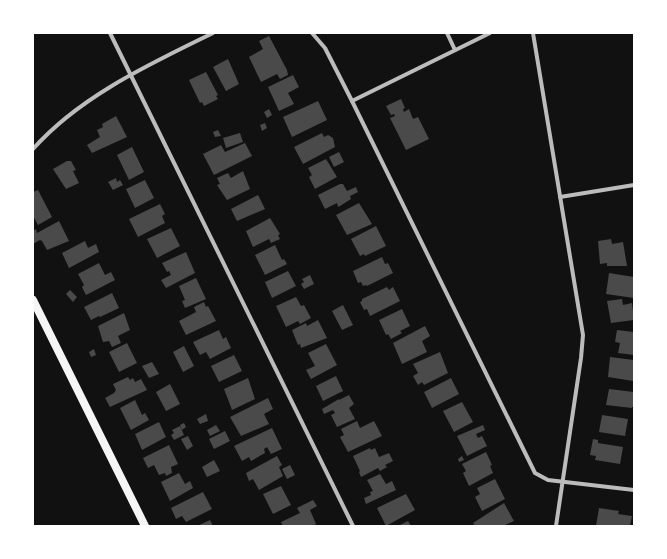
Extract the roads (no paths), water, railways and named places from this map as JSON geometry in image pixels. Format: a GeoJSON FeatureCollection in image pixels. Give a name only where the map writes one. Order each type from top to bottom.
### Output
{"type":"FeatureCollection","features":[{"type":"Feature","properties":{"kind":"main road"},"geometry":{"type":"LineString","coordinates":[[34,303],[144,526]]}},
{"type":"Feature","properties":{"kind":"street"},"geometry":{"type":"LineString","coordinates":[[110,33],[353,526]]}},
{"type":"Feature","properties":{"kind":"street"},"geometry":{"type":"LineString","coordinates":[[33,149],[50,130],[64,119],[131,75],[213,33]]}},
{"type":"Feature","properties":{"kind":"street"},"geometry":{"type":"LineString","coordinates":[[312,33],[324,48],[352,101],[535,473],[543,478],[563,482],[634,490]]}},
{"type":"Feature","properties":{"kind":"street"},"geometry":{"type":"LineString","coordinates":[[447,33],[455,50]]}},
{"type":"Feature","properties":{"kind":"street"},"geometry":{"type":"LineString","coordinates":[[352,101],[490,33]]}},
{"type":"Feature","properties":{"kind":"street"},"geometry":{"type":"LineString","coordinates":[[533,33],[583,335],[581,358],[556,526]]}},
{"type":"Feature","properties":{"kind":"street"},"geometry":{"type":"LineString","coordinates":[[560,197],[634,185]]}}]}
